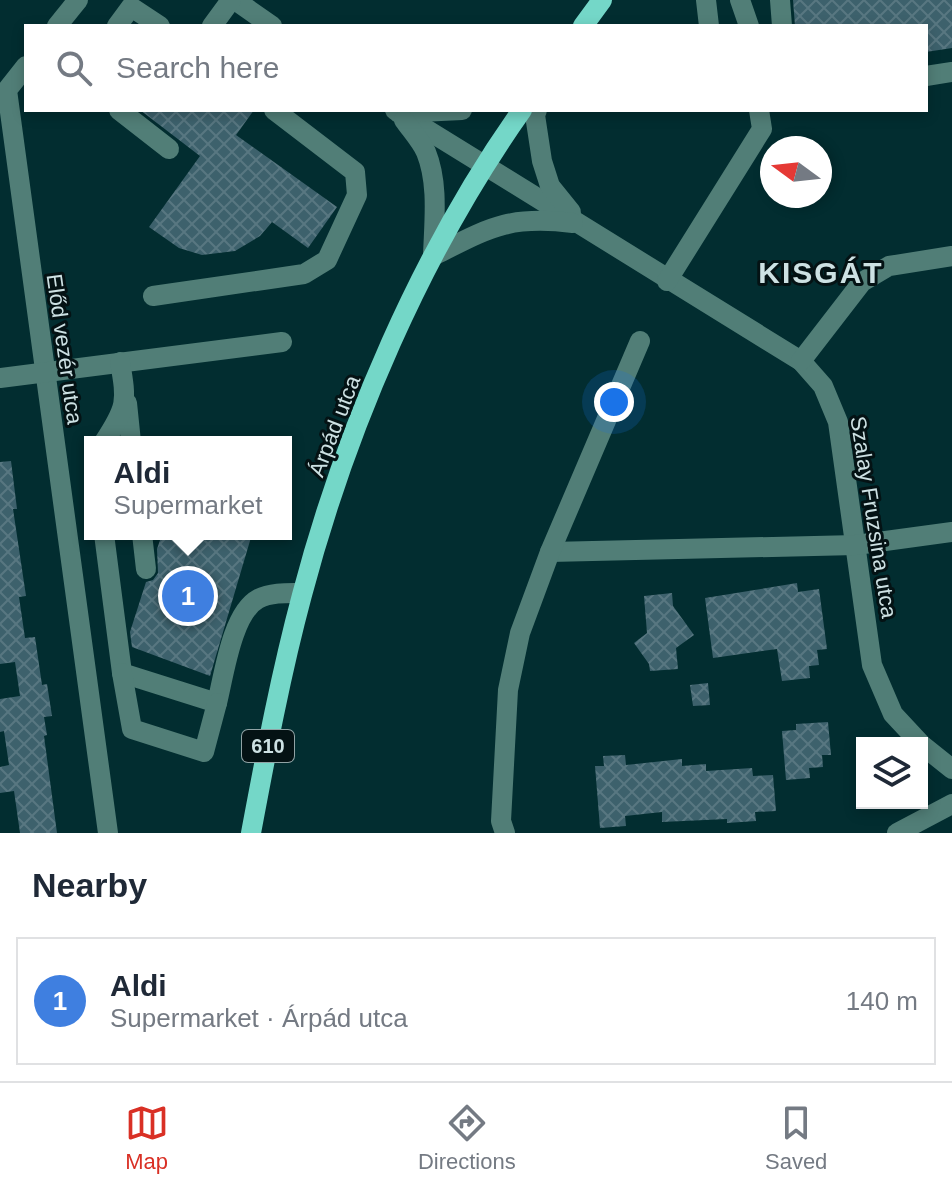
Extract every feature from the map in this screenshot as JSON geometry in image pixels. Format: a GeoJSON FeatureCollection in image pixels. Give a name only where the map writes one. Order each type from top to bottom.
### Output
{"type":"FeatureCollection","features":[{"type":"Feature","properties":{"kind":"main road"},"geometry":{"type":"LineString","coordinates":[[584,24],[602,0]]}},
{"type":"Feature","properties":{"kind":"main road","name":"Árpád utca"},"geometry":{"type":"LineString","coordinates":[[251,833],[302,593],[335,489],[371,392],[433,256],[485,164],[521,112]]}},
{"type":"Feature","properties":{"kind":"street"},"geometry":{"type":"LineString","coordinates":[[59,24],[78,0]]}},
{"type":"Feature","properties":{"kind":"street"},"geometry":{"type":"LineString","coordinates":[[706,0],[709,24]]}},
{"type":"Feature","properties":{"kind":"street"},"geometry":{"type":"LineString","coordinates":[[740,0],[748,24]]}},
{"type":"Feature","properties":{"kind":"street"},"geometry":{"type":"LineString","coordinates":[[780,0],[782,24]]}},
{"type":"Feature","properties":{"kind":"street"},"geometry":{"type":"LineString","coordinates":[[214,24],[240,2],[269,24]]}},
{"type":"Feature","properties":{"kind":"street"},"geometry":{"type":"LineString","coordinates":[[118,24],[131,7],[157,24]]}},
{"type":"Feature","properties":{"kind":"street","name":"Előd vezér utca"},"geometry":{"type":"LineString","coordinates":[[24,68],[4,91],[108,833]]}},
{"type":"Feature","properties":{"kind":"street"},"geometry":{"type":"LineString","coordinates":[[928,76],[952,72]]}},
{"type":"Feature","properties":{"kind":"street"},"geometry":{"type":"LineString","coordinates":[[122,112],[169,149]]}},
{"type":"Feature","properties":{"kind":"street"},"geometry":{"type":"LineString","coordinates":[[153,296],[304,274],[327,260],[357,195],[355,172],[277,112]]}},
{"type":"Feature","properties":{"kind":"street"},"geometry":{"type":"LineString","coordinates":[[397,112],[425,150],[435,201],[433,256]]}},
{"type":"Feature","properties":{"kind":"street","name":"Szalay Fruzsina utca"},"geometry":{"type":"LineString","coordinates":[[397,112],[801,361],[823,386],[838,422],[872,665],[893,714],[914,737]]}},
{"type":"Feature","properties":{"kind":"street","name":"Szalay Fruzsina utca"},"geometry":{"type":"LineString","coordinates":[[536,112],[542,161],[550,186],[581,224]]}},
{"type":"Feature","properties":{"kind":"street"},"geometry":{"type":"LineString","coordinates":[[667,281],[760,120]]}},
{"type":"Feature","properties":{"kind":"street","name":"Szalay Fruzsina utca"},"geometry":{"type":"LineString","coordinates":[[433,256],[506,222],[541,219],[581,224]]}},
{"type":"Feature","properties":{"kind":"street"},"geometry":{"type":"LineString","coordinates":[[801,361],[862,282],[889,266],[952,256]]}},
{"type":"Feature","properties":{"kind":"street"},"geometry":{"type":"LineString","coordinates":[[505,833],[501,821],[508,690],[520,633],[550,552],[640,341]]}},
{"type":"Feature","properties":{"kind":"street"},"geometry":{"type":"LineString","coordinates":[[0,378],[282,342]]}},
{"type":"Feature","properties":{"kind":"street"},"geometry":{"type":"LineString","coordinates":[[120,362],[130,436]]}},
{"type":"Feature","properties":{"kind":"street"},"geometry":{"type":"LineString","coordinates":[[108,436],[127,399]]}},
{"type":"Feature","properties":{"kind":"street"},"geometry":{"type":"LineString","coordinates":[[550,552],[856,545],[952,532]]}},
{"type":"Feature","properties":{"kind":"street"},"geometry":{"type":"LineString","coordinates":[[105,540],[132,729],[204,752],[238,624],[247,608],[259,598],[302,593]]}},
{"type":"Feature","properties":{"kind":"street"},"geometry":{"type":"LineString","coordinates":[[143,540],[146,569]]}},
{"type":"Feature","properties":{"kind":"street"},"geometry":{"type":"LineString","coordinates":[[122,673],[217,703]]}},
{"type":"Feature","properties":{"kind":"street","name":"Szalay Fruzsina utca"},"geometry":{"type":"LineString","coordinates":[[928,750],[952,769]]}},
{"type":"Feature","properties":{"kind":"street"},"geometry":{"type":"LineString","coordinates":[[897,833],[952,804]]}},
{"type":"Feature","properties":{"kind":"building"},"geometry":{"type":"Polygon","coordinates":[[[793,0],[952,0],[952,48],[928,52],[928,24],[795,24],[793,0]]]}},
{"type":"Feature","properties":{"kind":"building"},"geometry":{"type":"Polygon","coordinates":[[[143,112],[253,112],[236,135],[337,207],[308,248],[272,222],[260,236],[235,251],[202,255],[179,248],[149,227],[200,156],[143,112]]]}},
{"type":"Feature","properties":{"kind":"building"},"geometry":{"type":"Polygon","coordinates":[[[11,461],[17,509],[13,509],[26,596],[19,597],[25,638],[35,637],[42,685],[47,684],[52,716],[44,717],[47,735],[44,736],[57,833],[20,833],[14,791],[0,793],[0,767],[9,765],[4,731],[0,732],[0,699],[20,696],[15,662],[0,664],[0,462],[11,461]]]}},
{"type":"Feature","properties":{"kind":"building"},"geometry":{"type":"Polygon","coordinates":[[[160,540],[250,540],[210,676],[132,647],[130,632],[146,582],[153,580],[158,573],[157,549],[160,540]]]}},
{"type":"Feature","properties":{"kind":"building"},"geometry":{"type":"Polygon","coordinates":[[[797,583],[798,592],[819,589],[827,649],[817,650],[819,665],[809,666],[810,678],[782,681],[777,649],[713,658],[705,598],[797,583]]]}},
{"type":"Feature","properties":{"kind":"building"},"geometry":{"type":"Polygon","coordinates":[[[672,593],[673,606],[694,635],[676,648],[678,669],[650,671],[649,664],[634,643],[647,633],[644,596],[672,593]]]}},
{"type":"Feature","properties":{"kind":"building"},"geometry":{"type":"Polygon","coordinates":[[[708,683],[710,705],[693,706],[690,685],[708,683]]]}},
{"type":"Feature","properties":{"kind":"building"},"geometry":{"type":"Polygon","coordinates":[[[828,722],[831,755],[822,755],[823,767],[809,768],[810,778],[786,780],[782,731],[796,730],[796,724],[828,722]]]}},
{"type":"Feature","properties":{"kind":"building"},"geometry":{"type":"Polygon","coordinates":[[[625,755],[626,765],[682,759],[682,766],[706,764],[706,771],[752,768],[753,776],[773,775],[776,811],[755,812],[756,821],[727,823],[727,819],[662,822],[662,812],[625,816],[626,826],[600,828],[595,766],[604,766],[603,756],[625,755]]]}},
{"type":"Feature","properties":{"kind":"place","name":"Aldi"},"geometry":{"type":"Point","coordinates":[188,596]}},
{"type":"Feature","properties":{"kind":"district","name":"KISGÁT"},"geometry":{"type":"Point","coordinates":[821,273]}}]}
